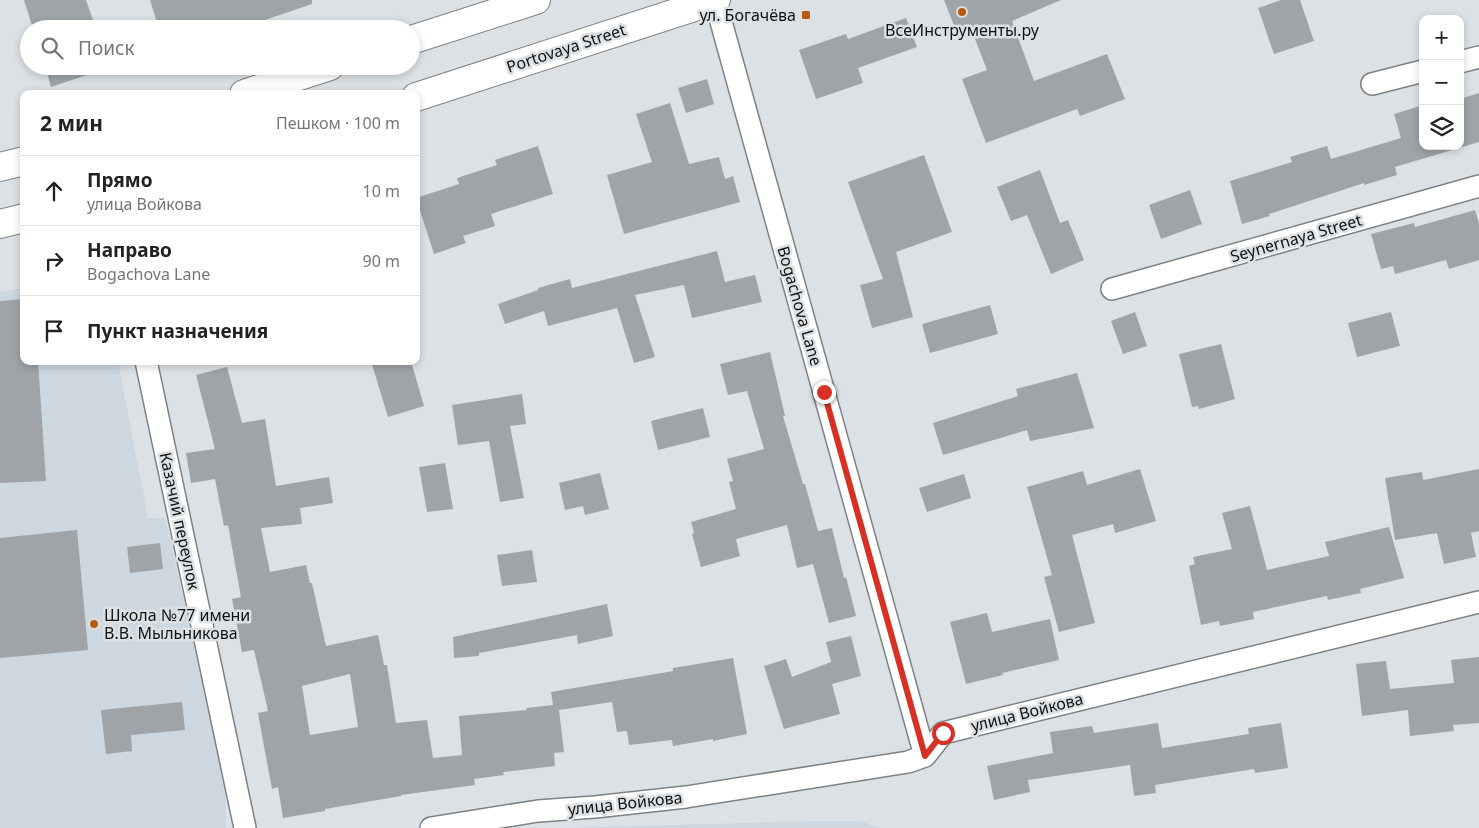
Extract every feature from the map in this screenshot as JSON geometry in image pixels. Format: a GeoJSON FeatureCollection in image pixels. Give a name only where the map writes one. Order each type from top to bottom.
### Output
{"type":"FeatureCollection","features":[{"type":"Feature","properties":{"kind":"main road"},"geometry":{"type":"LineString","coordinates":[[420,37],[536,0]]}},
{"type":"Feature","properties":{"kind":"main road","name":"Portovaya Street"},"geometry":{"type":"LineString","coordinates":[[420,96],[715,0]]}},
{"type":"Feature","properties":{"kind":"main road"},"geometry":{"type":"LineString","coordinates":[[256,90],[302,75]]}},
{"type":"Feature","properties":{"kind":"main road"},"geometry":{"type":"LineString","coordinates":[[0,167],[20,162]]}},
{"type":"Feature","properties":{"kind":"main road"},"geometry":{"type":"LineString","coordinates":[[0,224],[20,219]]}},
{"type":"Feature","properties":{"kind":"street","name":"Bogachova Lane"},"geometry":{"type":"LineString","coordinates":[[715,0],[925,756]]}},
{"type":"Feature","properties":{"kind":"street"},"geometry":{"type":"LineString","coordinates":[[1464,61],[1479,57]]}},
{"type":"Feature","properties":{"kind":"street"},"geometry":{"type":"LineString","coordinates":[[1372,84],[1419,72]]}},
{"type":"Feature","properties":{"kind":"street","name":"Seynernaya Street"},"geometry":{"type":"LineString","coordinates":[[1112,289],[1479,186]]}},
{"type":"Feature","properties":{"kind":"street","name":"Казачий переулок"},"geometry":{"type":"LineString","coordinates":[[147,365],[245,828]]}},
{"type":"Feature","properties":{"kind":"street","name":"улица Войкова"},"geometry":{"type":"LineString","coordinates":[[431,828],[538,811],[686,797],[908,762],[925,756],[943,733],[1479,602]]}},
{"type":"Feature","properties":{"kind":"shaded area","name":"Школа №77 имени В.В. Мыльникова"},"geometry":{"type":"Polygon","coordinates":[[[20,289],[20,365],[119,365],[148,519],[165,517],[226,789],[226,828],[0,828],[0,292],[20,289]]]}},
{"type":"Feature","properties":{"kind":"shaded area"},"geometry":{"type":"Polygon","coordinates":[[[861,821],[877,828],[562,828],[861,821]]]}},
{"type":"Feature","properties":{"kind":"building"},"geometry":{"type":"Polygon","coordinates":[[[24,0],[86,0],[93,20],[30,20],[24,0]]]}},
{"type":"Feature","properties":{"kind":"building"},"geometry":{"type":"Polygon","coordinates":[[[150,0],[312,0],[312,4],[265,20],[156,20],[150,0]]]}},
{"type":"Feature","properties":{"kind":"building"},"geometry":{"type":"Polygon","coordinates":[[[944,0],[1061,0],[1012,21],[1034,81],[1107,54],[1125,99],[1080,116],[1077,109],[986,143],[962,79],[987,70],[970,26],[956,31],[944,0]]]}},
{"type":"Feature","properties":{"kind":"building"},"geometry":{"type":"Polygon","coordinates":[[[1281,0],[1300,0],[1314,41],[1274,54],[1258,8],[1281,0]]]}},
{"type":"Feature","properties":{"kind":"building"},"geometry":{"type":"Polygon","coordinates":[[[906,18],[917,47],[858,68],[863,83],[816,99],[799,50],[846,34],[848,39],[906,18]]]}},
{"type":"Feature","properties":{"kind":"building"},"geometry":{"type":"Polygon","coordinates":[[[48,75],[87,75],[51,87],[48,75]]]}},
{"type":"Feature","properties":{"kind":"building"},"geometry":{"type":"Polygon","coordinates":[[[707,79],[714,104],[686,113],[678,88],[707,79]]]}},
{"type":"Feature","properties":{"kind":"building"},"geometry":{"type":"Polygon","coordinates":[[[1479,93],[1479,142],[1464,146],[1464,105],[1464,98],[1479,93]]]}},
{"type":"Feature","properties":{"kind":"building"},"geometry":{"type":"Polygon","coordinates":[[[670,103],[689,164],[719,157],[725,179],[733,176],[740,202],[624,234],[607,175],[652,162],[636,114],[670,103]]]}},
{"type":"Feature","properties":{"kind":"building"},"geometry":{"type":"Polygon","coordinates":[[[1419,106],[1419,150],[1452,150],[1395,167],[1397,175],[1364,185],[1364,183],[1242,224],[1230,181],[1292,162],[1290,157],[1327,146],[1331,159],[1401,138],[1394,114],[1419,106]]]}},
{"type":"Feature","properties":{"kind":"building"},"geometry":{"type":"Polygon","coordinates":[[[538,146],[553,194],[491,214],[495,226],[463,236],[466,243],[434,254],[420,210],[420,197],[459,184],[457,178],[497,165],[495,160],[538,146]]]}},
{"type":"Feature","properties":{"kind":"building"},"geometry":{"type":"Polygon","coordinates":[[[924,155],[952,232],[896,252],[913,317],[872,328],[860,285],[883,279],[848,182],[924,155]]]}},
{"type":"Feature","properties":{"kind":"building"},"geometry":{"type":"Polygon","coordinates":[[[1040,170],[1060,223],[1068,220],[1084,260],[1051,274],[1027,215],[1011,221],[997,187],[1040,170]]]}},
{"type":"Feature","properties":{"kind":"building"},"geometry":{"type":"Polygon","coordinates":[[[1190,190],[1202,224],[1161,239],[1149,205],[1190,190]]]}},
{"type":"Feature","properties":{"kind":"building"},"geometry":{"type":"Polygon","coordinates":[[[1475,210],[1479,223],[1479,260],[1449,269],[1446,260],[1395,274],[1393,266],[1381,269],[1371,234],[1414,223],[1415,227],[1475,210]]]}},
{"type":"Feature","properties":{"kind":"building"},"geometry":{"type":"Polygon","coordinates":[[[717,251],[725,282],[755,275],[762,302],[692,318],[684,285],[635,295],[655,357],[634,363],[617,308],[548,326],[544,311],[505,324],[498,304],[538,290],[538,288],[570,279],[572,288],[717,251]]]}},
{"type":"Feature","properties":{"kind":"building"},"geometry":{"type":"Polygon","coordinates":[[[20,299],[20,365],[38,365],[46,481],[0,483],[0,301],[20,299]]]}},
{"type":"Feature","properties":{"kind":"building"},"geometry":{"type":"Polygon","coordinates":[[[990,305],[998,334],[930,353],[922,324],[990,305]]]}},
{"type":"Feature","properties":{"kind":"building"},"geometry":{"type":"Polygon","coordinates":[[[1135,312],[1147,346],[1123,354],[1111,321],[1135,312]]]}},
{"type":"Feature","properties":{"kind":"building"},"geometry":{"type":"Polygon","coordinates":[[[1391,312],[1400,346],[1357,357],[1348,323],[1391,312]]]}},
{"type":"Feature","properties":{"kind":"building"},"geometry":{"type":"Polygon","coordinates":[[[1221,344],[1235,399],[1199,409],[1198,406],[1192,407],[1179,354],[1221,344]]]}},
{"type":"Feature","properties":{"kind":"building"},"geometry":{"type":"Polygon","coordinates":[[[770,352],[785,416],[783,416],[818,531],[832,528],[844,578],[846,577],[856,616],[829,623],[813,564],[797,568],[787,525],[736,539],[740,556],[701,567],[692,534],[694,533],[691,522],[736,509],[729,482],[733,481],[727,459],[764,449],[747,391],[728,395],[720,364],[770,352]]]}},
{"type":"Feature","properties":{"kind":"building"},"geometry":{"type":"Polygon","coordinates":[[[372,365],[412,365],[424,406],[388,417],[372,365]]]}},
{"type":"Feature","properties":{"kind":"building"},"geometry":{"type":"Polygon","coordinates":[[[227,367],[242,423],[265,419],[276,486],[329,477],[333,503],[300,508],[302,524],[261,528],[270,572],[306,565],[310,583],[312,583],[326,646],[378,635],[384,665],[387,665],[396,723],[427,720],[433,758],[462,755],[459,716],[527,710],[526,708],[553,705],[551,692],[673,671],[673,668],[733,658],[747,734],[673,746],[672,740],[629,745],[627,731],[617,732],[612,702],[559,710],[564,752],[554,753],[555,766],[503,772],[504,775],[474,779],[475,785],[401,795],[283,818],[278,787],[272,789],[258,713],[268,711],[254,650],[242,652],[232,599],[241,597],[228,525],[224,526],[215,479],[191,483],[186,453],[215,449],[196,375],[227,367]],[[350,674],[302,686],[310,735],[358,727],[350,674]]]}},
{"type":"Feature","properties":{"kind":"building"},"geometry":{"type":"Polygon","coordinates":[[[1077,373],[1094,428],[1030,441],[1027,430],[943,455],[933,423],[1018,396],[1016,389],[1077,373]]]}},
{"type":"Feature","properties":{"kind":"building"},"geometry":{"type":"Polygon","coordinates":[[[522,394],[526,424],[510,426],[524,498],[500,502],[489,441],[458,445],[452,405],[522,394]]]}},
{"type":"Feature","properties":{"kind":"building"},"geometry":{"type":"Polygon","coordinates":[[[703,408],[710,437],[658,450],[651,421],[703,408]]]}},
{"type":"Feature","properties":{"kind":"building"},"geometry":{"type":"Polygon","coordinates":[[[445,463],[453,509],[427,512],[419,467],[445,463]]]}},
{"type":"Feature","properties":{"kind":"building"},"geometry":{"type":"Polygon","coordinates":[[[1140,469],[1156,521],[1115,533],[1113,524],[1072,535],[1095,623],[1059,632],[1044,577],[1052,575],[1027,487],[1083,471],[1087,485],[1140,469]]]}},
{"type":"Feature","properties":{"kind":"building"},"geometry":{"type":"Polygon","coordinates":[[[1479,469],[1479,531],[1471,533],[1476,557],[1444,564],[1437,533],[1395,540],[1385,478],[1422,472],[1423,480],[1479,469]]]}},
{"type":"Feature","properties":{"kind":"building"},"geometry":{"type":"Polygon","coordinates":[[[600,473],[609,509],[585,515],[583,506],[565,510],[559,483],[600,473]]]}},
{"type":"Feature","properties":{"kind":"building"},"geometry":{"type":"Polygon","coordinates":[[[964,474],[971,498],[927,512],[919,488],[964,474]]]}},
{"type":"Feature","properties":{"kind":"building"},"geometry":{"type":"Polygon","coordinates":[[[1250,506],[1267,570],[1329,556],[1325,542],[1389,527],[1404,578],[1360,589],[1361,593],[1328,600],[1327,596],[1253,612],[1254,619],[1220,626],[1219,621],[1201,625],[1189,566],[1195,564],[1193,557],[1232,549],[1222,513],[1250,506]]]}},
{"type":"Feature","properties":{"kind":"building"},"geometry":{"type":"Polygon","coordinates":[[[77,530],[88,650],[0,658],[0,538],[77,530]]]}},
{"type":"Feature","properties":{"kind":"building"},"geometry":{"type":"Polygon","coordinates":[[[160,543],[163,569],[130,573],[127,547],[160,543]]]}},
{"type":"Feature","properties":{"kind":"building"},"geometry":{"type":"Polygon","coordinates":[[[532,550],[537,582],[502,586],[497,555],[532,550]]]}},
{"type":"Feature","properties":{"kind":"building"},"geometry":{"type":"Polygon","coordinates":[[[607,604],[613,636],[578,644],[577,635],[479,653],[479,656],[454,658],[453,637],[607,604]]]}},
{"type":"Feature","properties":{"kind":"building"},"geometry":{"type":"Polygon","coordinates":[[[987,613],[992,632],[1050,619],[1059,660],[1002,673],[1003,675],[966,684],[950,622],[987,613]]]}},
{"type":"Feature","properties":{"kind":"building"},"geometry":{"type":"Polygon","coordinates":[[[851,636],[861,676],[832,684],[840,714],[784,729],[764,666],[786,659],[792,677],[831,662],[826,642],[851,636]]]}},
{"type":"Feature","properties":{"kind":"building"},"geometry":{"type":"Polygon","coordinates":[[[1479,657],[1479,723],[1453,725],[1454,731],[1410,736],[1408,710],[1362,716],[1356,664],[1386,661],[1390,689],[1454,683],[1451,660],[1479,657]]]}},
{"type":"Feature","properties":{"kind":"building"},"geometry":{"type":"Polygon","coordinates":[[[182,702],[185,730],[131,735],[132,751],[106,754],[101,710],[182,702]]]}},
{"type":"Feature","properties":{"kind":"building"},"geometry":{"type":"Polygon","coordinates":[[[1158,723],[1162,748],[1249,734],[1248,728],[1281,723],[1288,768],[1255,773],[1254,769],[1155,785],[1156,793],[1134,796],[1130,765],[1028,780],[1030,792],[994,800],[987,766],[1053,753],[1050,732],[1092,726],[1094,733],[1158,723]]]}},
{"type":"Feature","properties":{"kind":"place","name":"ВсеИнструменты.ру"},"geometry":{"type":"Point","coordinates":[962,12]}},
{"type":"Feature","properties":{"kind":"place","name":"ул. Богачёва"},"geometry":{"type":"Point","coordinates":[806,15]}},
{"type":"Feature","properties":{"kind":"place","name":"Школа №77 имени В.В. Мыльникова"},"geometry":{"type":"Point","coordinates":[94,624]}},
{"type":"Feature","properties":{"kind":"route"},"geometry":{"type":"LineString","coordinates":[[824,392],[925,756],[943,733]]}}]}
